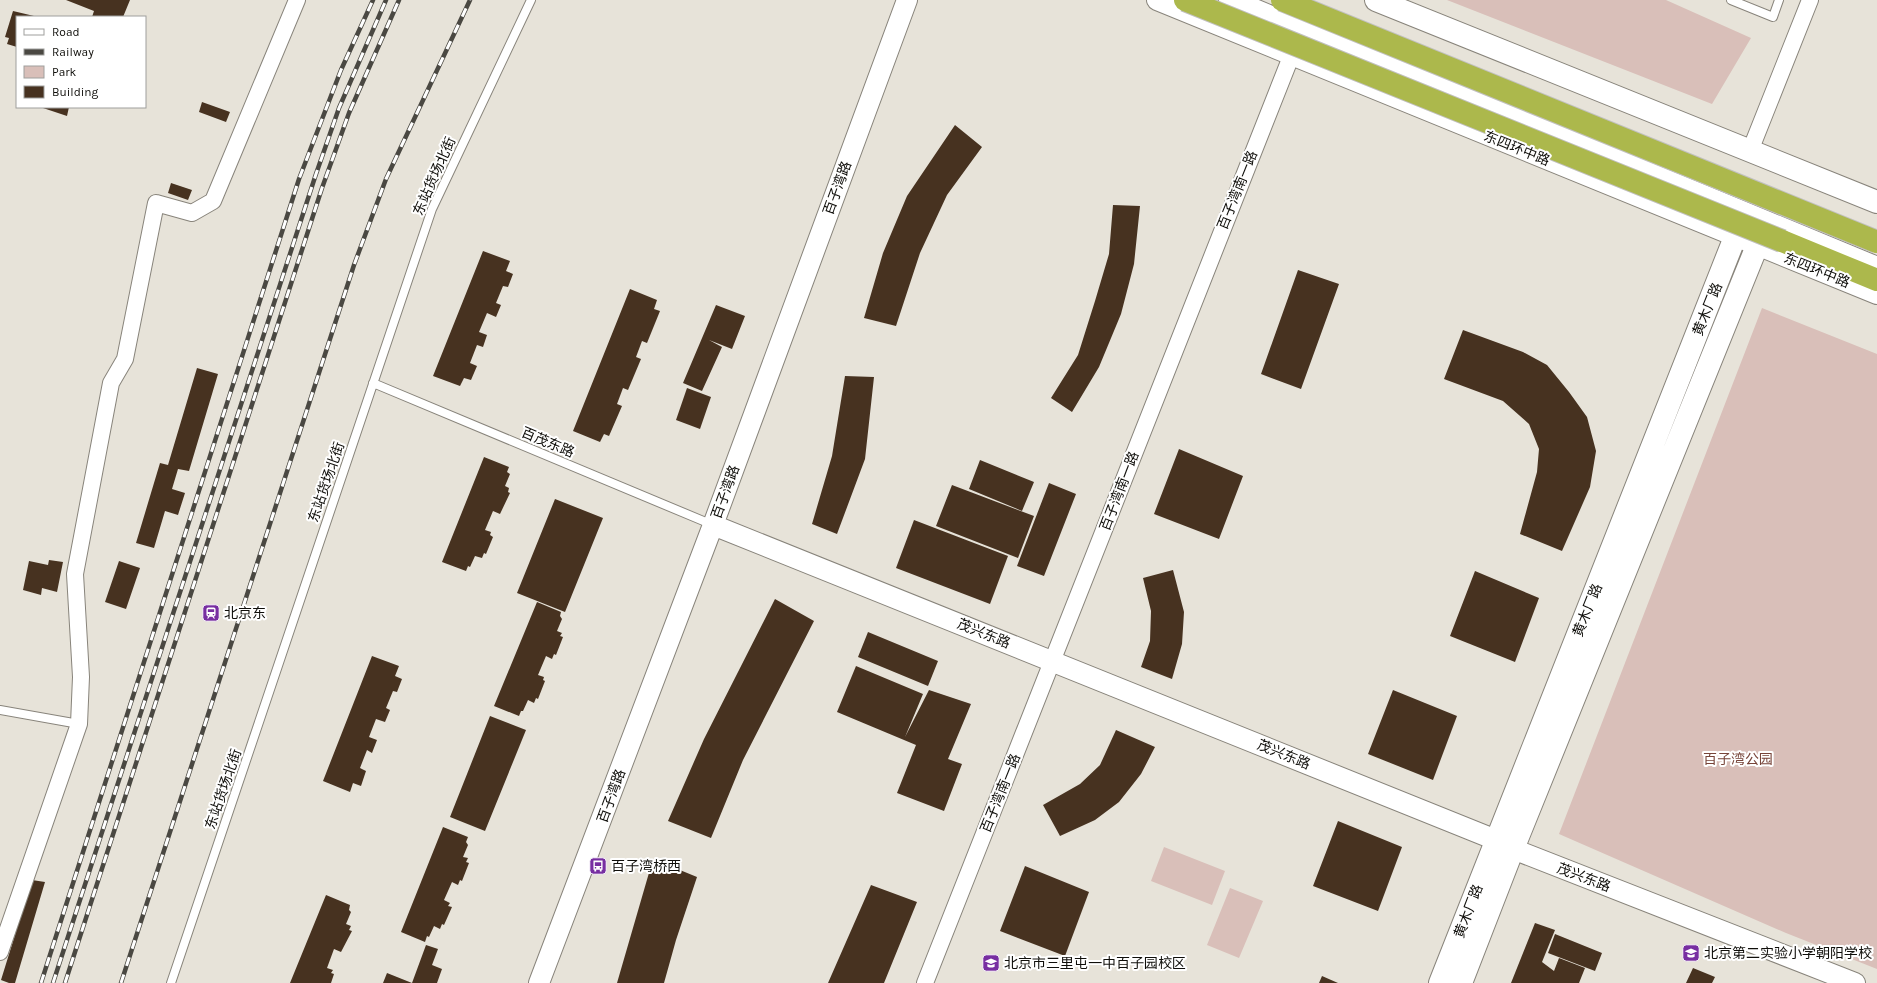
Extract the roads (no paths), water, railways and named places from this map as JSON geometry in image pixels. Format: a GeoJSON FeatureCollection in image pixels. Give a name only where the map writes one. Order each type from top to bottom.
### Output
{"type":"FeatureCollection","features":[{"type":"Feature","properties":{"kind":"highway","name":"东四环中路"},"geometry":{"type":"LineString","coordinates":[[1185,0],[1877,280]]}},
{"type":"Feature","properties":{"kind":"highway"},"geometry":{"type":"LineString","coordinates":[[1282,0],[1877,242]]}},
{"type":"Feature","properties":{"kind":"main road","name":"东四环中路"},"geometry":{"type":"LineString","coordinates":[[1230,0],[1301,31],[1877,268]]}},
{"type":"Feature","properties":{"kind":"main road"},"geometry":{"type":"LineString","coordinates":[[1376,0],[1877,202]]}},
{"type":"Feature","properties":{"kind":"main road"},"geometry":{"type":"LineString","coordinates":[[1312,1],[1877,231]]}},
{"type":"Feature","properties":{"kind":"main road","name":"黄木厂路"},"geometry":{"type":"LineString","coordinates":[[1440,983],[1504,845],[1735,237]]}},
{"type":"Feature","properties":{"kind":"main road"},"geometry":{"type":"LineString","coordinates":[[1461,983],[1504,845],[1757,246]]}},
{"type":"Feature","properties":{"kind":"street"},"geometry":{"type":"LineString","coordinates":[[0,952],[79,724],[81,676],[76,574],[111,383],[126,359],[156,203],[192,213],[213,201],[297,0]]}},
{"type":"Feature","properties":{"kind":"street","name":"百子湾路"},"geometry":{"type":"LineString","coordinates":[[539,983],[713,525],[907,0]]}},
{"type":"Feature","properties":{"kind":"street","name":"东四环中路"},"geometry":{"type":"LineString","coordinates":[[1157,0],[1877,294]]}},
{"type":"Feature","properties":{"kind":"street"},"geometry":{"type":"LineString","coordinates":[[1750,150],[1810,0]]}},
{"type":"Feature","properties":{"kind":"street","name":"百子湾南一路"},"geometry":{"type":"LineString","coordinates":[[925,983],[1312,1]]}},
{"type":"Feature","properties":{"kind":"street","name":"茂兴东路"},"geometry":{"type":"LineString","coordinates":[[713,525],[1053,660],[1504,845],[1856,983]]}},
{"type":"Feature","properties":{"kind":"lane","name":"东站货场北街"},"geometry":{"type":"LineString","coordinates":[[171,983],[432,209],[531,0]]}},
{"type":"Feature","properties":{"kind":"lane"},"geometry":{"type":"LineString","coordinates":[[1731,0],[1773,17],[1779,0]]}},
{"type":"Feature","properties":{"kind":"lane","name":"百茂东路"},"geometry":{"type":"LineString","coordinates":[[373,383],[713,525]]}},
{"type":"Feature","properties":{"kind":"lane"},"geometry":{"type":"LineString","coordinates":[[0,710],[79,724]]}},
{"type":"Feature","properties":{"kind":"railway"},"geometry":{"type":"LineString","coordinates":[[41,983],[299,179],[341,70],[373,0]]}},
{"type":"Feature","properties":{"kind":"railway"},"geometry":{"type":"LineString","coordinates":[[53,983],[316,174],[339,108],[386,0]]}},
{"type":"Feature","properties":{"kind":"railway"},"geometry":{"type":"LineString","coordinates":[[65,983],[322,188],[349,113],[399,0]]}},
{"type":"Feature","properties":{"kind":"railway"},"geometry":{"type":"LineString","coordinates":[[121,983],[354,265],[386,179],[470,0]]}},
{"type":"Feature","properties":{"kind":"place","name":"北京东"},"geometry":{"type":"Point","coordinates":[211,613]}},
{"type":"Feature","properties":{"kind":"place","name":"百子湾桥西"},"geometry":{"type":"Point","coordinates":[598,866]}},
{"type":"Feature","properties":{"kind":"place","name":"北京第二实验小学朝阳学校"},"geometry":{"type":"Point","coordinates":[1691,953]}},
{"type":"Feature","properties":{"kind":"place","name":"北京市三里屯一中百子园校区"},"geometry":{"type":"Point","coordinates":[991,963]}},
{"type":"Feature","properties":{"kind":"park label","name":"百子湾公园"},"geometry":{"type":"Point","coordinates":[1738,759]}}]}
